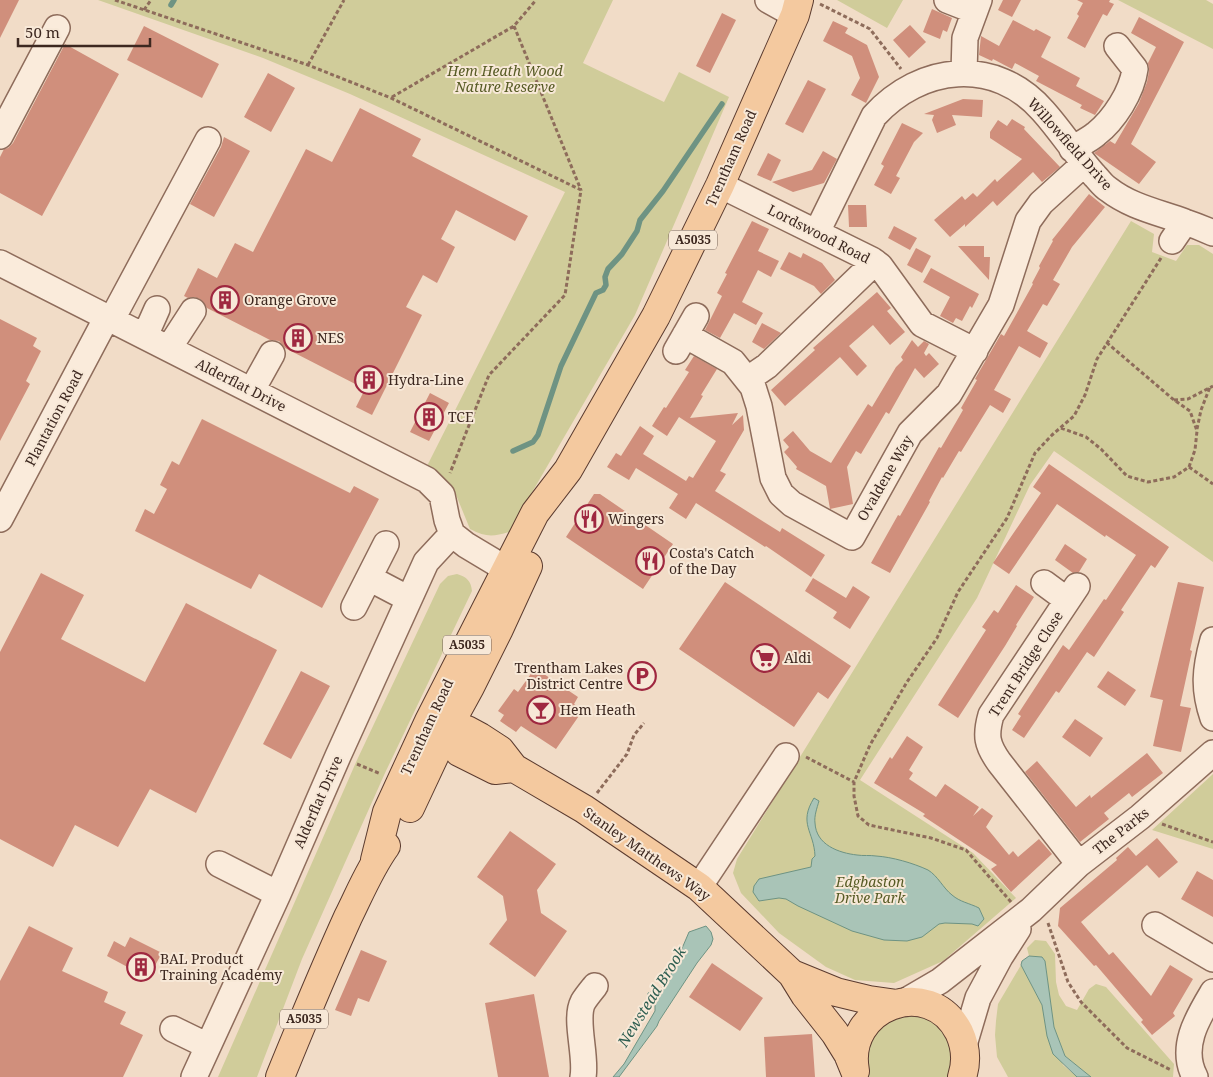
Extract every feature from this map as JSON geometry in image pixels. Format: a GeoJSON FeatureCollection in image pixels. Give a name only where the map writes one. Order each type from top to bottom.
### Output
{"type":"FeatureCollection","features":[{"type":"Feature","properties":{"kind":"main road","name":"Trentham Road"},"geometry":{"type":"LineString","coordinates":[[280,1077],[328,961],[376,860],[387,812],[438,725],[506,569],[535,513],[568,470],[656,316],[720,185],[803,5]]}},
{"type":"Feature","properties":{"kind":"main road","name":"Trentham Road"},"geometry":{"type":"LineString","coordinates":[[438,725],[470,687],[553,518],[568,470]]}},
{"type":"Feature","properties":{"kind":"main road","name":"Stanley Matthews Way"},"geometry":{"type":"LineString","coordinates":[[438,725],[458,752],[495,770],[514,768],[584,809],[698,887],[792,974],[805,995],[835,1033],[848,1054],[856,1074]]}},
{"type":"Feature","properties":{"kind":"main road","name":"Stanley Matthews Way"},"geometry":{"type":"LineString","coordinates":[[792,974],[836,992],[869,1000],[922,1004],[938,1010],[952,1021],[957,1028],[967,1064]]}},
{"type":"Feature","properties":{"kind":"main road"},"geometry":{"type":"LineString","coordinates":[[856,1074],[854,1047],[864,1025],[882,1009],[900,1003]]}},
{"type":"Feature","properties":{"kind":"street"},"geometry":{"type":"LineString","coordinates":[[768,0],[803,5]]}},
{"type":"Feature","properties":{"kind":"street"},"geometry":{"type":"LineString","coordinates":[[947,0],[977,6],[965,38],[964,73]]}},
{"type":"Feature","properties":{"kind":"street"},"geometry":{"type":"LineString","coordinates":[[0,136],[57,28]]}},
{"type":"Feature","properties":{"kind":"street","name":"Ovaldene Way"},"geometry":{"type":"LineString","coordinates":[[686,334],[733,362],[753,387],[759,406],[773,478],[781,494],[792,504],[852,537],[910,433],[949,394],[1001,305],[1028,221],[1078,156],[1116,112],[1130,86],[1135,69],[1117,46]]}},
{"type":"Feature","properties":{"kind":"street","name":"Willowfield Drive"},"geometry":{"type":"LineString","coordinates":[[817,232],[874,116],[886,102],[914,85],[948,73],[977,73],[1000,80],[1024,93],[1042,110],[1078,156],[1108,189],[1145,209],[1179,231],[1213,233]]}},
{"type":"Feature","properties":{"kind":"street","name":"Plantation Road"},"geometry":{"type":"LineString","coordinates":[[0,519],[208,140]]}},
{"type":"Feature","properties":{"kind":"street","name":"Lordswood Road"},"geometry":{"type":"LineString","coordinates":[[720,185],[875,262],[880,266],[922,324],[975,351]]}},
{"type":"Feature","properties":{"kind":"street"},"geometry":{"type":"LineString","coordinates":[[748,379],[767,366],[875,262]]}},
{"type":"Feature","properties":{"kind":"street","name":"Alderflat Drive"},"geometry":{"type":"LineString","coordinates":[[0,263],[252,390],[389,449],[442,495]]}},
{"type":"Feature","properties":{"kind":"street"},"geometry":{"type":"LineString","coordinates":[[144,336],[157,309]]}},
{"type":"Feature","properties":{"kind":"street"},"geometry":{"type":"LineString","coordinates":[[169,348],[193,311]]}},
{"type":"Feature","properties":{"kind":"street"},"geometry":{"type":"LineString","coordinates":[[252,390],[272,354]]}},
{"type":"Feature","properties":{"kind":"street"},"geometry":{"type":"LineString","coordinates":[[442,495],[452,534],[466,545],[506,569]]}},
{"type":"Feature","properties":{"kind":"street","name":"Alderflat Drive"},"geometry":{"type":"LineString","coordinates":[[194,1077],[278,894],[338,756],[359,688],[376,652],[409,599],[426,562],[452,534]]}},
{"type":"Feature","properties":{"kind":"street"},"geometry":{"type":"LineString","coordinates":[[354,607],[386,544]]}},
{"type":"Feature","properties":{"kind":"street"},"geometry":{"type":"LineString","coordinates":[[369,578],[409,599]]}},
{"type":"Feature","properties":{"kind":"street","name":"Trent Bridge Close"},"geometry":{"type":"LineString","coordinates":[[1044,584],[1072,593],[991,715],[987,739],[991,752],[1079,864]]}},
{"type":"Feature","properties":{"kind":"street"},"geometry":{"type":"LineString","coordinates":[[1213,640],[1205,676],[1206,695],[1213,718]]}},
{"type":"Feature","properties":{"kind":"street","name":"The Parks"},"geometry":{"type":"LineString","coordinates":[[900,1003],[940,981],[1030,910],[1079,864],[1140,817],[1213,753]]}},
{"type":"Feature","properties":{"kind":"street"},"geometry":{"type":"LineString","coordinates":[[698,887],[786,756]]}},
{"type":"Feature","properties":{"kind":"street"},"geometry":{"type":"LineString","coordinates":[[219,864],[278,894]]}},
{"type":"Feature","properties":{"kind":"street","name":"The Parks"},"geometry":{"type":"LineString","coordinates":[[967,1064],[975,1007],[984,985],[1030,910]]}},
{"type":"Feature","properties":{"kind":"street"},"geometry":{"type":"LineString","coordinates":[[1156,924],[1213,959]]}},
{"type":"Feature","properties":{"kind":"street"},"geometry":{"type":"LineString","coordinates":[[583,1077],[585,1064],[580,1016],[582,1003],[595,986]]}},
{"type":"Feature","properties":{"kind":"street"},"geometry":{"type":"LineString","coordinates":[[1193,1074],[1189,1051],[1194,1026],[1213,992]]}},
{"type":"Feature","properties":{"kind":"street"},"geometry":{"type":"LineString","coordinates":[[174,1029],[208,1046]]}},
{"type":"Feature","properties":{"kind":"path"},"geometry":{"type":"LineString","coordinates":[[115,0],[308,64],[391,98],[582,190]]}},
{"type":"Feature","properties":{"kind":"path"},"geometry":{"type":"LineString","coordinates":[[144,10],[151,0]]}},
{"type":"Feature","properties":{"kind":"path"},"geometry":{"type":"LineString","coordinates":[[308,64],[344,0]]}},
{"type":"Feature","properties":{"kind":"path"},"geometry":{"type":"LineString","coordinates":[[391,98],[514,26],[536,0]]}},
{"type":"Feature","properties":{"kind":"path"},"geometry":{"type":"LineString","coordinates":[[803,5],[870,29],[914,85]]}},
{"type":"Feature","properties":{"kind":"path"},"geometry":{"type":"LineString","coordinates":[[442,495],[489,375],[565,295],[582,190],[514,26]]}},
{"type":"Feature","properties":{"kind":"path"},"geometry":{"type":"LineString","coordinates":[[1179,231],[1106,342],[1097,359],[1085,395],[1074,416],[1035,453],[1007,518],[958,592],[937,638],[907,682],[870,746],[854,782],[854,796],[858,816],[869,825],[931,838],[966,850],[1030,910],[1053,935],[1068,982],[1081,1002],[1128,1048],[1169,1070],[1193,1074]]}},
{"type":"Feature","properties":{"kind":"path"},"geometry":{"type":"LineString","coordinates":[[1106,342],[1174,400],[1190,411],[1197,431]]}},
{"type":"Feature","properties":{"kind":"path"},"geometry":{"type":"LineString","coordinates":[[1174,400],[1188,399],[1212,386]]}},
{"type":"Feature","properties":{"kind":"path"},"geometry":{"type":"LineString","coordinates":[[1061,428],[1086,437],[1102,449],[1127,476],[1148,482],[1174,477],[1189,467],[1195,450],[1200,410],[1212,386]]}},
{"type":"Feature","properties":{"kind":"path"},"geometry":{"type":"LineString","coordinates":[[1189,467],[1213,484]]}},
{"type":"Feature","properties":{"kind":"path"},"geometry":{"type":"LineString","coordinates":[[584,809],[627,754],[634,735],[644,723]]}},
{"type":"Feature","properties":{"kind":"path"},"geometry":{"type":"LineString","coordinates":[[786,756],[795,752],[854,782]]}},
{"type":"Feature","properties":{"kind":"path"},"geometry":{"type":"LineString","coordinates":[[338,756],[387,776]]}},
{"type":"Feature","properties":{"kind":"path"},"geometry":{"type":"LineString","coordinates":[[1140,817],[1213,842]]}},
{"type":"Feature","properties":{"kind":"green space","name":"Hem Heath Wood Nature Reserve"},"geometry":{"type":"Polygon","coordinates":[[[98,0],[613,0],[583,63],[664,102],[679,72],[729,97],[635,315],[509,532],[489,535],[480,534],[470,529],[454,490],[427,466],[565,192],[350,94],[263,58],[98,0]]]}},
{"type":"Feature","properties":{"kind":"green space"},"geometry":{"type":"Polygon","coordinates":[[[837,0],[903,0],[887,28],[837,0]]]}},
{"type":"Feature","properties":{"kind":"green space"},"geometry":{"type":"Polygon","coordinates":[[[1118,0],[1206,0],[1213,4],[1213,49],[1118,0]]]}},
{"type":"Feature","properties":{"kind":"green space","name":"Edgbaston Drive Park"},"geometry":{"type":"Polygon","coordinates":[[[1131,221],[1154,234],[1152,252],[1176,261],[1187,245],[1199,245],[1213,254],[1213,562],[1054,451],[1030,485],[977,598],[860,780],[973,853],[1016,898],[943,961],[894,983],[855,980],[826,967],[779,933],[741,893],[733,873],[737,859],[1131,221]]]}},
{"type":"Feature","properties":{"kind":"green space"},"geometry":{"type":"Polygon","coordinates":[[[457,574],[468,580],[472,591],[385,773],[302,959],[257,1077],[218,1077],[357,760],[440,584],[448,576],[457,574]]]}},
{"type":"Feature","properties":{"kind":"green space"},"geometry":{"type":"Polygon","coordinates":[[[1213,774],[1213,849],[1152,830],[1213,774]]]}},
{"type":"Feature","properties":{"kind":"green space"},"geometry":{"type":"Polygon","coordinates":[[[1035,940],[1046,941],[1055,954],[1056,982],[1059,995],[1066,1006],[1077,1010],[1089,989],[1096,984],[1106,987],[1174,1064],[1173,1077],[1091,1077],[1065,1056],[1054,1027],[1049,1001],[1046,967],[1042,957],[1029,956],[1027,948],[1035,940]]]}},
{"type":"Feature","properties":{"kind":"green space"},"geometry":{"type":"Polygon","coordinates":[[[1021,965],[1042,1005],[1063,1065],[1077,1077],[1008,1077],[997,1057],[995,1035],[998,1004],[1021,965]]]}},
{"type":"Feature","properties":{"kind":"green space"},"geometry":{"type":"Polygon","coordinates":[[[919,1014],[944,1029],[953,1050],[950,1077],[869,1077],[867,1044],[885,1020],[919,1014]]]}},
{"type":"Feature","properties":{"kind":"water"},"geometry":{"type":"Polygon","coordinates":[[[814,798],[819,801],[815,818],[816,831],[824,842],[836,850],[850,854],[896,859],[928,870],[955,897],[979,908],[984,919],[978,926],[972,924],[939,924],[922,937],[907,941],[884,940],[852,931],[786,899],[779,898],[759,901],[753,892],[754,886],[759,879],[811,867],[812,859],[815,856],[807,815],[814,798]]]}},
{"type":"Feature","properties":{"kind":"water","name":"Newstead Brook"},"geometry":{"type":"Polygon","coordinates":[[[706,926],[711,932],[713,939],[711,945],[697,963],[657,1026],[619,1077],[613,1077],[624,1064],[655,1011],[655,1005],[648,998],[648,993],[666,986],[689,932],[706,926]]]}},
{"type":"Feature","properties":{"kind":"water"},"geometry":{"type":"Polygon","coordinates":[[[1029,956],[1042,957],[1045,961],[1054,1027],[1065,1056],[1091,1077],[1077,1077],[1053,1054],[1047,1036],[1042,1005],[1021,965],[1022,961],[1029,956]]]}},
{"type":"Feature","properties":{"kind":"building"},"geometry":{"type":"Polygon","coordinates":[[[0,0],[19,0],[0,38],[0,0]]]}},
{"type":"Feature","properties":{"kind":"building"},"geometry":{"type":"Polygon","coordinates":[[[1003,0],[1021,0],[1012,17],[998,10],[1003,0]]]}},
{"type":"Feature","properties":{"kind":"building"},"geometry":{"type":"Polygon","coordinates":[[[1077,0],[1110,0],[1109,2],[1114,4],[1107,16],[1103,14],[1085,48],[1067,38],[1079,16],[1077,14],[1083,3],[1077,0]]]}},
{"type":"Feature","properties":{"kind":"building"},"geometry":{"type":"Polygon","coordinates":[[[932,9],[952,18],[947,32],[943,30],[940,39],[923,32],[932,9]]]}},
{"type":"Feature","properties":{"kind":"building"},"geometry":{"type":"Polygon","coordinates":[[[722,13],[736,20],[710,73],[696,66],[722,13]]]}},
{"type":"Feature","properties":{"kind":"building"},"geometry":{"type":"Polygon","coordinates":[[[1139,17],[1184,42],[1131,144],[1156,162],[1139,184],[1094,153],[1110,141],[1115,144],[1139,103],[1147,82],[1148,63],[1156,47],[1131,33],[1139,17]]]}},
{"type":"Feature","properties":{"kind":"building"},"geometry":{"type":"Polygon","coordinates":[[[1013,20],[1051,37],[1041,57],[1080,78],[1076,86],[1104,101],[1095,115],[1080,108],[1082,105],[1036,81],[1039,76],[1015,63],[1012,69],[993,59],[992,61],[979,55],[981,36],[999,46],[1013,20]]]}},
{"type":"Feature","properties":{"kind":"building"},"geometry":{"type":"Polygon","coordinates":[[[833,21],[848,28],[845,33],[867,45],[879,77],[866,103],[851,95],[860,78],[852,56],[823,41],[833,21]]]}},
{"type":"Feature","properties":{"kind":"building"},"geometry":{"type":"Polygon","coordinates":[[[910,25],[926,42],[909,58],[893,40],[910,25]]]}},
{"type":"Feature","properties":{"kind":"building"},"geometry":{"type":"Polygon","coordinates":[[[144,26],[219,64],[202,98],[127,60],[144,26]]]}},
{"type":"Feature","properties":{"kind":"building"},"geometry":{"type":"Polygon","coordinates":[[[65,44],[119,74],[42,216],[0,193],[0,157],[4,149],[13,143],[65,44]]]}},
{"type":"Feature","properties":{"kind":"building"},"geometry":{"type":"Polygon","coordinates":[[[268,73],[295,88],[271,132],[244,117],[268,73]]]}},
{"type":"Feature","properties":{"kind":"building"},"geometry":{"type":"Polygon","coordinates":[[[808,80],[826,89],[803,133],[785,124],[808,80]]]}},
{"type":"Feature","properties":{"kind":"building"},"geometry":{"type":"Polygon","coordinates":[[[963,99],[983,100],[982,117],[952,115],[956,125],[937,133],[932,120],[934,115],[924,114],[963,99]]]}},
{"type":"Feature","properties":{"kind":"building"},"geometry":{"type":"Polygon","coordinates":[[[360,108],[421,139],[412,156],[528,216],[515,241],[456,210],[441,239],[455,247],[437,283],[423,275],[406,307],[422,315],[372,415],[356,407],[365,389],[285,348],[279,341],[270,340],[207,308],[200,299],[184,296],[198,268],[217,278],[235,243],[253,252],[306,149],[332,162],[360,108]]]}},
{"type":"Feature","properties":{"kind":"building"},"geometry":{"type":"Polygon","coordinates":[[[1012,119],[1025,127],[1024,129],[1060,167],[1042,182],[1033,172],[997,206],[993,201],[965,227],[965,224],[950,237],[934,220],[962,196],[965,200],[973,193],[977,197],[995,179],[997,182],[1022,159],[990,138],[990,132],[998,120],[1007,126],[1012,119]]]}},
{"type":"Feature","properties":{"kind":"building"},"geometry":{"type":"Polygon","coordinates":[[[902,123],[923,133],[914,142],[896,176],[900,178],[891,194],[874,185],[884,166],[881,164],[902,123]]]}},
{"type":"Feature","properties":{"kind":"building"},"geometry":{"type":"Polygon","coordinates":[[[224,137],[250,151],[214,217],[190,204],[221,147],[224,137]]]}},
{"type":"Feature","properties":{"kind":"building"},"geometry":{"type":"Polygon","coordinates":[[[823,151],[837,159],[824,183],[793,192],[772,182],[812,170],[823,151]]]}},
{"type":"Feature","properties":{"kind":"building"},"geometry":{"type":"Polygon","coordinates":[[[768,153],[781,160],[771,181],[757,175],[768,153]]]}},
{"type":"Feature","properties":{"kind":"building"},"geometry":{"type":"Polygon","coordinates":[[[1089,194],[1105,207],[1072,247],[1053,280],[1060,284],[1047,306],[1043,304],[1027,331],[1048,343],[1040,358],[1019,346],[994,390],[1011,399],[1003,413],[990,405],[961,452],[959,451],[942,477],[890,573],[871,563],[898,515],[900,516],[939,447],[941,448],[963,410],[961,408],[977,380],[975,379],[1001,334],[1004,336],[1033,284],[1040,268],[1039,266],[1052,240],[1089,194]]]}},
{"type":"Feature","properties":{"kind":"building"},"geometry":{"type":"Polygon","coordinates":[[[848,205],[866,205],[867,227],[849,227],[848,205]]]}},
{"type":"Feature","properties":{"kind":"building"},"geometry":{"type":"Polygon","coordinates":[[[752,221],[769,229],[758,251],[779,261],[771,277],[758,270],[742,302],[763,313],[756,325],[734,313],[720,338],[705,330],[722,296],[717,293],[727,274],[725,273],[752,221]]]}},
{"type":"Feature","properties":{"kind":"building"},"geometry":{"type":"Polygon","coordinates":[[[894,226],[917,238],[910,250],[888,238],[894,226]]]}},
{"type":"Feature","properties":{"kind":"building"},"geometry":{"type":"Polygon","coordinates":[[[958,246],[984,246],[984,257],[990,257],[989,280],[958,246]]]}},
{"type":"Feature","properties":{"kind":"building"},"geometry":{"type":"Polygon","coordinates":[[[916,248],[931,256],[922,273],[907,265],[916,248]]]}},
{"type":"Feature","properties":{"kind":"building"},"geometry":{"type":"Polygon","coordinates":[[[789,252],[801,258],[803,253],[822,263],[835,280],[821,294],[814,286],[780,269],[789,252]]]}},
{"type":"Feature","properties":{"kind":"building"},"geometry":{"type":"Polygon","coordinates":[[[931,268],[979,294],[972,308],[970,306],[962,321],[956,318],[953,323],[940,316],[950,297],[923,282],[931,268]]]}},
{"type":"Feature","properties":{"kind":"building"},"geometry":{"type":"Polygon","coordinates":[[[877,292],[891,308],[887,311],[905,332],[890,345],[873,325],[849,346],[867,366],[857,376],[840,357],[785,406],[771,390],[815,350],[813,348],[877,292]]]}},
{"type":"Feature","properties":{"kind":"building"},"geometry":{"type":"Polygon","coordinates":[[[0,319],[37,338],[33,346],[41,351],[26,381],[30,384],[0,441],[0,319]]]}},
{"type":"Feature","properties":{"kind":"building"},"geometry":{"type":"Polygon","coordinates":[[[762,323],[781,333],[764,349],[752,342],[762,323]]]}},
{"type":"Feature","properties":{"kind":"building"},"geometry":{"type":"Polygon","coordinates":[[[912,340],[918,347],[924,341],[929,344],[924,353],[926,356],[929,353],[939,364],[924,378],[915,368],[889,414],[886,412],[861,454],[856,451],[847,467],[853,504],[830,509],[826,486],[796,469],[797,467],[784,452],[789,447],[783,440],[793,431],[810,451],[831,463],[868,404],[872,407],[896,367],[903,360],[901,357],[912,340]]]}},
{"type":"Feature","properties":{"kind":"building"},"geometry":{"type":"Polygon","coordinates":[[[694,356],[717,369],[690,418],[738,413],[732,425],[743,415],[744,430],[720,471],[726,474],[715,491],[780,532],[782,528],[825,555],[811,577],[766,546],[696,503],[686,519],[669,508],[678,494],[636,468],[629,480],[607,467],[616,453],[621,456],[640,426],[654,436],[643,454],[686,481],[689,476],[693,478],[716,441],[679,417],[667,436],[652,426],[689,372],[685,370],[694,356]]]}},
{"type":"Feature","properties":{"kind":"building","name":"TCE"},"geometry":{"type":"Polygon","coordinates":[[[430,393],[449,403],[429,441],[410,432],[430,393]]]}},
{"type":"Feature","properties":{"kind":"building"},"geometry":{"type":"Polygon","coordinates":[[[202,419],[350,493],[354,486],[379,499],[322,608],[259,574],[251,589],[135,531],[145,509],[154,514],[167,489],[160,485],[172,461],[179,465],[202,419]]]}},
{"type":"Feature","properties":{"kind":"building"},"geometry":{"type":"Polygon","coordinates":[[[1049,464],[1169,547],[1155,568],[1151,565],[1121,610],[1124,612],[1094,657],[1087,652],[1059,693],[1056,691],[1024,738],[1012,730],[1021,716],[1018,714],[1063,645],[1069,650],[1136,555],[1106,535],[1105,537],[1057,504],[1009,574],[993,563],[1041,493],[1033,487],[1049,464]]]}},
{"type":"Feature","properties":{"kind":"building"},"geometry":{"type":"Polygon","coordinates":[[[594,494],[600,494],[673,544],[643,589],[566,537],[594,494]]]}},
{"type":"Feature","properties":{"kind":"building"},"geometry":{"type":"Polygon","coordinates":[[[1065,544],[1087,559],[1079,572],[1073,573],[1055,560],[1065,544]]]}},
{"type":"Feature","properties":{"kind":"building"},"geometry":{"type":"Polygon","coordinates":[[[41,573],[84,595],[61,639],[145,682],[186,603],[277,650],[196,813],[150,789],[118,847],[75,825],[53,867],[0,839],[0,652],[41,573]]]}},
{"type":"Feature","properties":{"kind":"building"},"geometry":{"type":"Polygon","coordinates":[[[813,578],[846,598],[853,586],[870,597],[850,629],[833,618],[837,612],[805,591],[813,578]]]}},
{"type":"Feature","properties":{"kind":"building","name":"Aldi"},"geometry":{"type":"Polygon","coordinates":[[[725,582],[851,666],[828,699],[818,692],[794,727],[679,649],[725,582]]]}},
{"type":"Feature","properties":{"kind":"building"},"geometry":{"type":"Polygon","coordinates":[[[1178,582],[1204,587],[1180,706],[1191,708],[1181,752],[1153,746],[1163,700],[1150,697],[1178,582]]]}},
{"type":"Feature","properties":{"kind":"building"},"geometry":{"type":"Polygon","coordinates":[[[1016,585],[1034,597],[1005,646],[958,718],[938,705],[986,630],[982,627],[994,610],[998,613],[1016,585]]]}},
{"type":"Feature","properties":{"kind":"building","name":"Hem Heath"},"geometry":{"type":"Polygon","coordinates":[[[535,668],[578,697],[574,704],[583,710],[556,749],[521,726],[516,732],[500,721],[504,715],[498,711],[514,689],[518,692],[535,668]]]}},
{"type":"Feature","properties":{"kind":"building"},"geometry":{"type":"Polygon","coordinates":[[[301,671],[330,686],[291,759],[263,744],[301,671]]]}},
{"type":"Feature","properties":{"kind":"building"},"geometry":{"type":"Polygon","coordinates":[[[1108,671],[1136,690],[1125,706],[1097,687],[1108,671]]]}},
{"type":"Feature","properties":{"kind":"building"},"geometry":{"type":"Polygon","coordinates":[[[1075,719],[1103,738],[1090,757],[1062,737],[1075,719]]]}},
{"type":"Feature","properties":{"kind":"building"},"geometry":{"type":"Polygon","coordinates":[[[907,736],[923,747],[909,770],[913,773],[909,779],[936,797],[945,784],[979,807],[973,816],[982,808],[993,816],[986,827],[1009,855],[1013,851],[1018,857],[1039,839],[1052,854],[1011,892],[991,869],[997,865],[923,816],[925,814],[874,783],[890,757],[892,759],[907,736]]]}},
{"type":"Feature","properties":{"kind":"building"},"geometry":{"type":"Polygon","coordinates":[[[1147,753],[1163,773],[1132,797],[1129,793],[1104,813],[1109,819],[1080,842],[1025,772],[1037,761],[1076,807],[1090,795],[1091,798],[1147,753]]]}},
{"type":"Feature","properties":{"kind":"building"},"geometry":{"type":"Polygon","coordinates":[[[510,831],[556,864],[537,890],[541,913],[567,931],[535,977],[489,944],[507,920],[503,896],[477,877],[510,831]]]}},
{"type":"Feature","properties":{"kind":"building"},"geometry":{"type":"Polygon","coordinates":[[[1157,838],[1178,862],[1159,878],[1147,865],[1081,922],[1109,955],[1113,952],[1151,996],[1170,965],[1193,979],[1173,1013],[1175,1016],[1152,1035],[1141,1022],[1143,1020],[1096,965],[1094,966],[1058,926],[1060,908],[1117,860],[1116,858],[1128,847],[1136,856],[1157,838]]]}},
{"type":"Feature","properties":{"kind":"building"},"geometry":{"type":"Polygon","coordinates":[[[1197,871],[1213,880],[1213,917],[1181,899],[1197,871]]]}},
{"type":"Feature","properties":{"kind":"building"},"geometry":{"type":"Polygon","coordinates":[[[29,926],[73,948],[62,971],[108,992],[104,1002],[126,1012],[120,1024],[143,1035],[123,1077],[0,1077],[0,981],[29,926]]]}},
{"type":"Feature","properties":{"kind":"building","name":"BAL Product Training Academy"},"geometry":{"type":"Polygon","coordinates":[[[130,937],[162,953],[148,978],[107,956],[114,941],[125,947],[130,937]]]}},
{"type":"Feature","properties":{"kind":"building"},"geometry":{"type":"Polygon","coordinates":[[[361,950],[387,961],[369,1002],[358,998],[351,1016],[335,1010],[361,950]]]}},
{"type":"Feature","properties":{"kind":"building"},"geometry":{"type":"Polygon","coordinates":[[[712,963],[763,998],[740,1031],[689,997],[712,963]]]}},
{"type":"Feature","properties":{"kind":"building"},"geometry":{"type":"Polygon","coordinates":[[[534,994],[549,1077],[498,1077],[485,1003],[534,994]]]}},
{"type":"Feature","properties":{"kind":"building"},"geometry":{"type":"Polygon","coordinates":[[[812,1034],[815,1077],[766,1077],[764,1037],[812,1034]]]}},
{"type":"Feature","properties":{"kind":"waterway"},"geometry":{"type":"LineString","coordinates":[[171,5],[174,0]]}},
{"type":"Feature","properties":{"kind":"waterway"},"geometry":{"type":"LineString","coordinates":[[513,451],[533,442],[538,435],[561,366],[596,293],[603,290],[606,285],[605,277],[608,269],[622,254],[637,231],[640,220],[663,191],[722,104]]}},
{"type":"Feature","properties":{"kind":"place","name":"Orange Grove"},"geometry":{"type":"Point","coordinates":[225,300]}},
{"type":"Feature","properties":{"kind":"place","name":"NES"},"geometry":{"type":"Point","coordinates":[298,338]}},
{"type":"Feature","properties":{"kind":"place","name":"Hydra-Line"},"geometry":{"type":"Point","coordinates":[369,380]}},
{"type":"Feature","properties":{"kind":"place","name":"TCE"},"geometry":{"type":"Point","coordinates":[429,417]}},
{"type":"Feature","properties":{"kind":"place","name":"Wingers"},"geometry":{"type":"Point","coordinates":[589,519]}},
{"type":"Feature","properties":{"kind":"place","name":"Costa's Catch of the Day"},"geometry":{"type":"Point","coordinates":[650,561]}},
{"type":"Feature","properties":{"kind":"place","name":"Aldi"},"geometry":{"type":"Point","coordinates":[765,658]}},
{"type":"Feature","properties":{"kind":"place","name":"Trentham Lakes District Centre"},"geometry":{"type":"Point","coordinates":[642,676]}},
{"type":"Feature","properties":{"kind":"place","name":"Hem Heath"},"geometry":{"type":"Point","coordinates":[541,710]}},
{"type":"Feature","properties":{"kind":"place","name":"BAL Product Training Academy"},"geometry":{"type":"Point","coordinates":[141,967]}}]}
